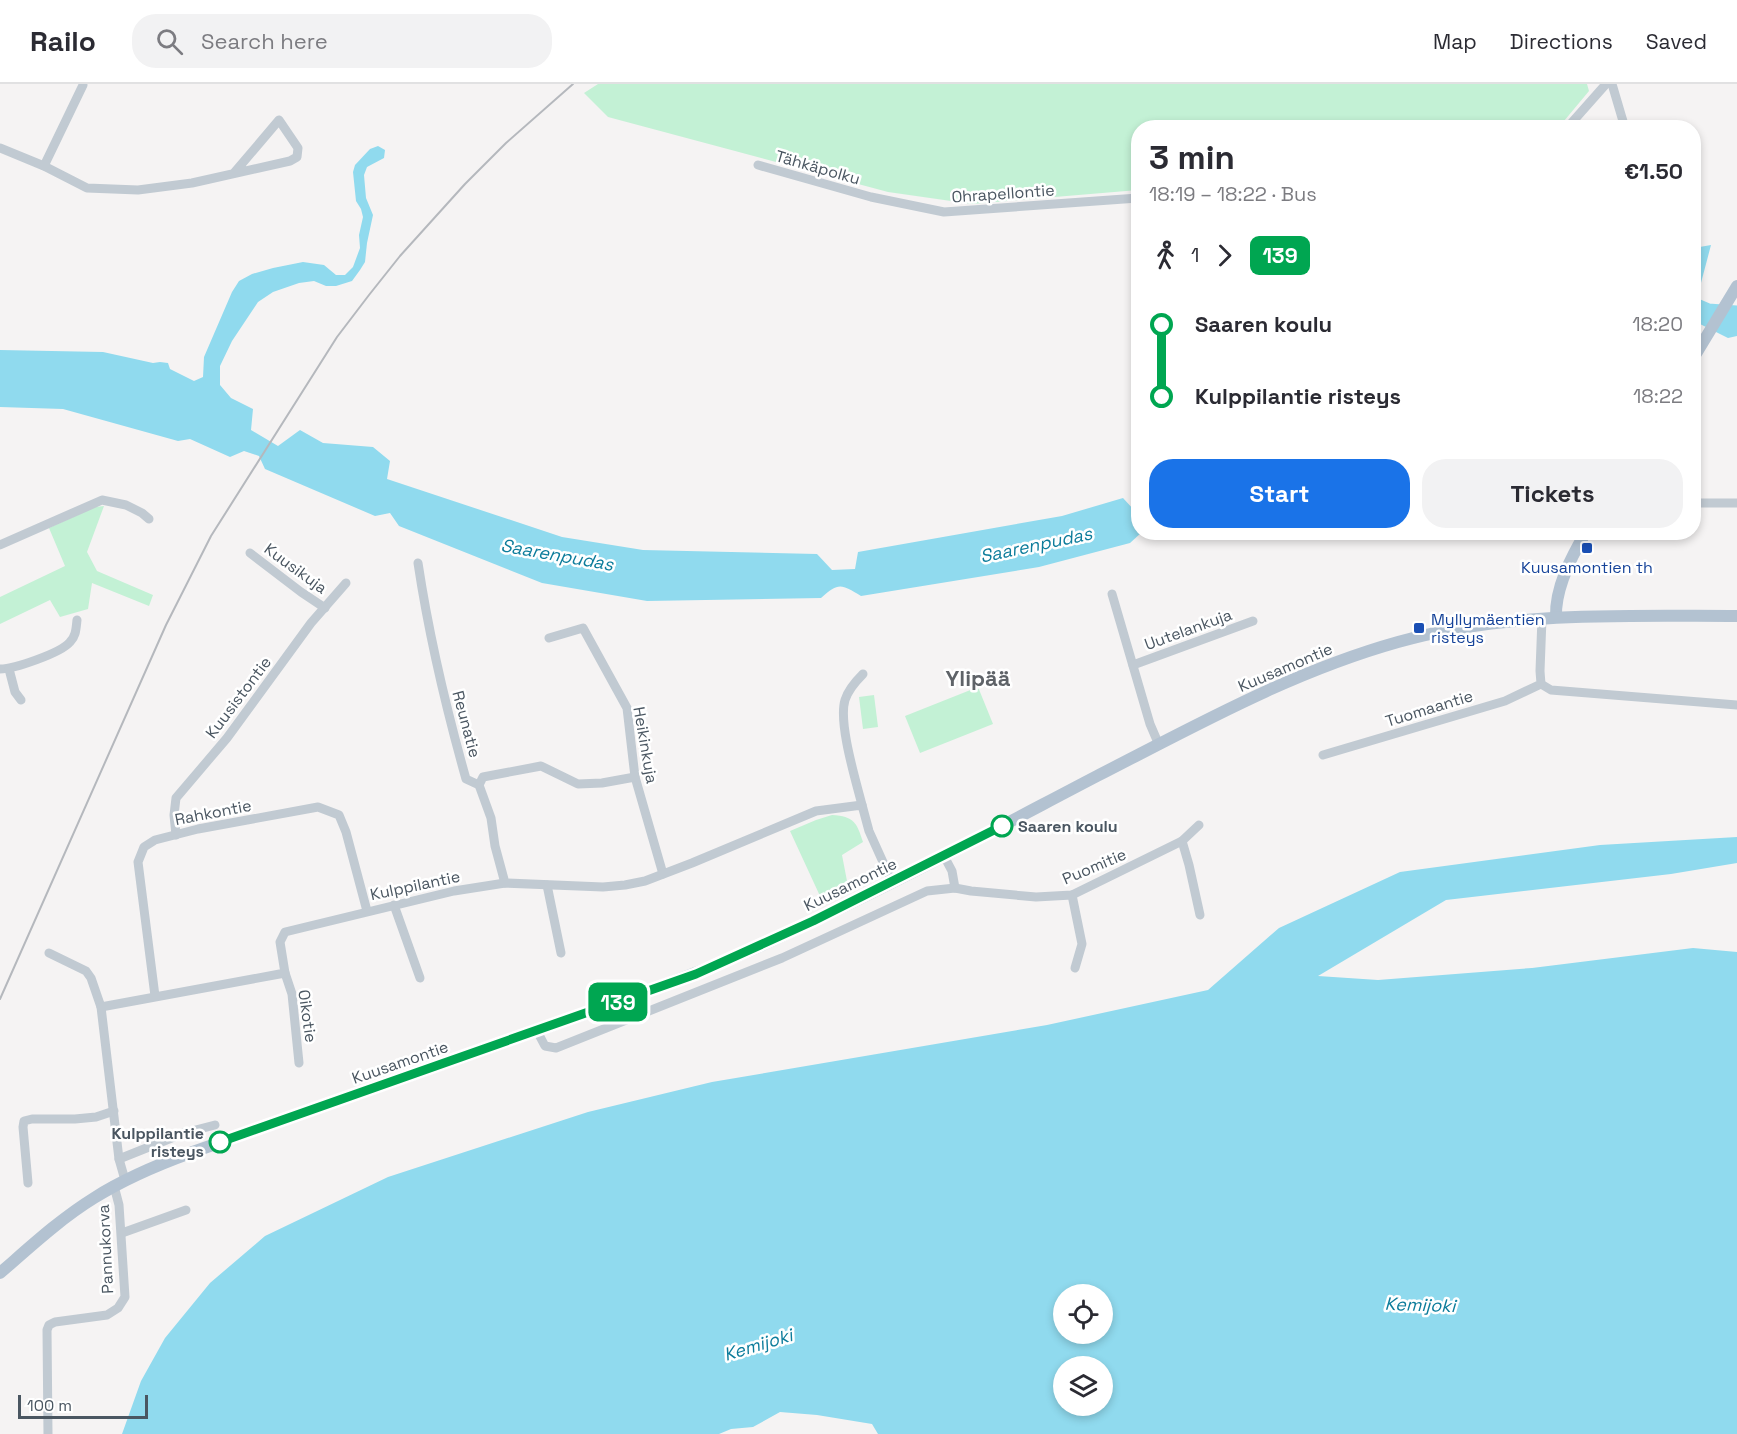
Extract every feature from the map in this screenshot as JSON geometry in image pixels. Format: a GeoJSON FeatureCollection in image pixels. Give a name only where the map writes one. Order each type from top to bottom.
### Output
{"type":"FeatureCollection","features":[{"type":"Feature","properties":{"kind":"main road"},"geometry":{"type":"LineString","coordinates":[[1701,346],[1737,286]]}},
{"type":"Feature","properties":{"kind":"main road"},"geometry":{"type":"LineString","coordinates":[[1556,617],[1555,601],[1581,540]]}},
{"type":"Feature","properties":{"kind":"main road","name":"Kuusamontie"},"geometry":{"type":"LineString","coordinates":[[0,1273],[61,1221],[120,1183],[190,1153],[696,974],[759,947],[892,882],[1271,689],[1363,653],[1435,634],[1542,618],[1737,616]]}},
{"type":"Feature","properties":{"kind":"street"},"geometry":{"type":"LineString","coordinates":[[1574,120],[1606,84]]}},
{"type":"Feature","properties":{"kind":"street"},"geometry":{"type":"LineString","coordinates":[[1612,84],[1623,120]]}},
{"type":"Feature","properties":{"kind":"street"},"geometry":{"type":"LineString","coordinates":[[44,166],[83,85]]}},
{"type":"Feature","properties":{"kind":"street"},"geometry":{"type":"LineString","coordinates":[[0,148],[44,166],[87,188],[138,190],[192,183],[290,161],[297,157],[298,148],[279,120],[234,173]]}},
{"type":"Feature","properties":{"kind":"street","name":"Tähkäpolku"},"geometry":{"type":"LineString","coordinates":[[758,165],[871,197]]}},
{"type":"Feature","properties":{"kind":"street","name":"Ohrapellontie"},"geometry":{"type":"LineString","coordinates":[[871,197],[944,212],[1131,199]]}},
{"type":"Feature","properties":{"kind":"street"},"geometry":{"type":"LineString","coordinates":[[0,545],[102,500],[126,506],[149,519]]}},
{"type":"Feature","properties":{"kind":"street"},"geometry":{"type":"LineString","coordinates":[[1701,503],[1737,503]]}},
{"type":"Feature","properties":{"kind":"street","name":"Kuusikuja"},"geometry":{"type":"LineString","coordinates":[[250,553],[325,608]]}},
{"type":"Feature","properties":{"kind":"street","name":"Reunatie"},"geometry":{"type":"LineString","coordinates":[[418,563],[425,610],[446,706],[466,779],[479,785],[491,818],[495,846],[505,883]]}},
{"type":"Feature","properties":{"kind":"street","name":"Kuusistontie"},"geometry":{"type":"LineString","coordinates":[[176,835],[174,815],[176,798],[227,738],[346,583]]}},
{"type":"Feature","properties":{"kind":"street","name":"Uutelankuja"},"geometry":{"type":"LineString","coordinates":[[1112,594],[1150,724],[1159,745]]}},
{"type":"Feature","properties":{"kind":"street"},"geometry":{"type":"LineString","coordinates":[[1542,618],[1540,671],[1542,684],[1551,690],[1737,705]]}},
{"type":"Feature","properties":{"kind":"street"},"geometry":{"type":"LineString","coordinates":[[21,700],[4,669],[66,647],[75,634],[77,620]]}},
{"type":"Feature","properties":{"kind":"street","name":"Uutelankuja"},"geometry":{"type":"LineString","coordinates":[[1133,665],[1253,621]]}},
{"type":"Feature","properties":{"kind":"street","name":"Heikinkuja"},"geometry":{"type":"LineString","coordinates":[[549,638],[583,628],[627,708],[634,777],[663,874]]}},
{"type":"Feature","properties":{"kind":"street"},"geometry":{"type":"LineString","coordinates":[[863,674],[853,684],[844,701],[846,733],[861,806],[869,831],[892,882]]}},
{"type":"Feature","properties":{"kind":"street","name":"Tuomaantie"},"geometry":{"type":"LineString","coordinates":[[1323,755],[1505,700],[1542,684]]}},
{"type":"Feature","properties":{"kind":"street"},"geometry":{"type":"LineString","coordinates":[[479,785],[483,777],[541,766],[578,784],[602,783],[634,777]]}},
{"type":"Feature","properties":{"kind":"street","name":"Kulppilantie"},"geometry":{"type":"LineString","coordinates":[[285,973],[280,942],[285,932],[454,891],[505,883],[625,885],[663,874],[816,811],[861,806]]}},
{"type":"Feature","properties":{"kind":"street","name":"Rahkontie"},"geometry":{"type":"LineString","coordinates":[[155,996],[138,862],[144,847],[155,840],[318,807],[339,815],[346,832],[367,911]]}},
{"type":"Feature","properties":{"kind":"street","name":"Puomitie"},"geometry":{"type":"LineString","coordinates":[[537,1031],[545,1046],[556,1047],[782,958],[927,891],[955,888],[1036,897],[1072,895],[1182,841],[1199,825]]}},
{"type":"Feature","properties":{"kind":"street"},"geometry":{"type":"LineString","coordinates":[[1182,841],[1190,865],[1200,915]]}},
{"type":"Feature","properties":{"kind":"street"},"geometry":{"type":"LineString","coordinates":[[944,856],[952,871],[955,888]]}},
{"type":"Feature","properties":{"kind":"street"},"geometry":{"type":"LineString","coordinates":[[547,885],[561,953]]}},
{"type":"Feature","properties":{"kind":"street"},"geometry":{"type":"LineString","coordinates":[[1072,895],[1082,944],[1075,968]]}},
{"type":"Feature","properties":{"kind":"street"},"geometry":{"type":"LineString","coordinates":[[394,905],[420,978]]}},
{"type":"Feature","properties":{"kind":"street"},"geometry":{"type":"LineString","coordinates":[[49,953],[86,971],[91,978],[101,1006],[120,1183]]}},
{"type":"Feature","properties":{"kind":"street"},"geometry":{"type":"LineString","coordinates":[[101,1006],[285,973]]}},
{"type":"Feature","properties":{"kind":"street","name":"Oikotie"},"geometry":{"type":"LineString","coordinates":[[285,973],[292,994],[298,1063]]}},
{"type":"Feature","properties":{"kind":"street"},"geometry":{"type":"LineString","coordinates":[[28,1183],[22,1128],[24,1121],[96,1117],[114,1112]]}},
{"type":"Feature","properties":{"kind":"street"},"geometry":{"type":"LineString","coordinates":[[119,1159],[184,1133],[215,1125]]}},
{"type":"Feature","properties":{"kind":"street","name":"Pannukorva"},"geometry":{"type":"LineString","coordinates":[[48,1434],[47,1330],[49,1324],[107,1315],[118,1308],[125,1297],[119,1205],[120,1183]]}},
{"type":"Feature","properties":{"kind":"street"},"geometry":{"type":"LineString","coordinates":[[122,1233],[186,1210]]}},
{"type":"Feature","properties":{"kind":"green space"},"geometry":{"type":"Polygon","coordinates":[[[598,84],[1587,84],[1589,91],[1565,120],[1131,120],[1131,191],[972,204],[888,192],[608,117],[584,93],[598,84]]]}},
{"type":"Feature","properties":{"kind":"green space"},"geometry":{"type":"Polygon","coordinates":[[[104,506],[87,552],[97,571],[153,595],[149,606],[92,583],[88,609],[60,617],[50,600],[0,624],[0,597],[65,566],[49,528],[95,507],[104,506]]]}},
{"type":"Feature","properties":{"kind":"green space"},"geometry":{"type":"Polygon","coordinates":[[[978,687],[993,724],[920,753],[905,716],[978,687]]]}},
{"type":"Feature","properties":{"kind":"green space"},"geometry":{"type":"Polygon","coordinates":[[[874,695],[878,727],[863,729],[859,697],[874,695]]]}},
{"type":"Feature","properties":{"kind":"green space"},"geometry":{"type":"Polygon","coordinates":[[[832,815],[845,817],[854,822],[863,842],[842,855],[847,881],[820,896],[790,831],[832,815]]]}},
{"type":"Feature","properties":{"kind":"water"},"geometry":{"type":"Polygon","coordinates":[[[378,146],[385,150],[384,158],[367,167],[364,175],[366,198],[373,215],[365,262],[360,270],[352,281],[336,286],[326,286],[314,281],[299,283],[273,292],[258,302],[232,341],[220,366],[220,385],[231,398],[253,409],[251,430],[278,446],[300,430],[323,443],[373,447],[390,461],[387,479],[562,537],[643,550],[817,554],[832,570],[855,569],[858,552],[1062,516],[1123,498],[1131,507],[1131,540],[1133,540],[1130,543],[1039,567],[861,596],[840,586],[821,598],[647,601],[542,583],[399,526],[390,513],[375,516],[265,469],[259,456],[244,451],[230,457],[190,439],[178,441],[63,409],[0,407],[0,350],[103,352],[153,363],[168,363],[170,369],[194,381],[203,377],[204,357],[239,281],[252,274],[303,262],[324,265],[336,275],[345,275],[353,267],[360,248],[359,235],[363,217],[356,201],[353,172],[355,165],[370,149],[378,146]]]}},
{"type":"Feature","properties":{"kind":"water"},"geometry":{"type":"Polygon","coordinates":[[[1711,245],[1701,283],[1701,247],[1711,245]]]}},
{"type":"Feature","properties":{"kind":"water"},"geometry":{"type":"Polygon","coordinates":[[[1701,300],[1734,318],[1737,317],[1737,336],[1728,338],[1701,324],[1701,300]]]}},
{"type":"Feature","properties":{"kind":"water","name":"Kemijoki"},"geometry":{"type":"Polygon","coordinates":[[[1737,837],[1737,863],[1671,874],[1446,900],[1318,976],[1378,980],[1532,968],[1693,948],[1737,952],[1737,1434],[878,1434],[872,1424],[817,1415],[780,1412],[753,1427],[731,1429],[719,1434],[122,1434],[141,1381],[165,1338],[210,1283],[265,1236],[388,1177],[588,1112],[712,1082],[1047,1025],[1208,990],[1279,928],[1400,872],[1600,845],[1737,837]]]}},
{"type":"Feature","properties":{"kind":"waterway","name":"Saarenpudas"},"geometry":{"type":"LineString","coordinates":[[1701,308],[1708,311],[1737,313]]}},
{"type":"Feature","properties":{"kind":"railway"},"geometry":{"type":"LineString","coordinates":[[0,999],[166,625],[211,536],[337,337],[400,256],[465,184],[506,143],[573,84]]}},
{"type":"Feature","properties":{"kind":"bus line","name":"139"},"geometry":{"type":"LineString","coordinates":[[220,1142],[696,974],[813,921],[1002,826]]}},
{"type":"Feature","properties":{"kind":"place","name":"Kuusamontien th"},"geometry":{"type":"Point","coordinates":[1587,548]}},
{"type":"Feature","properties":{"kind":"place","name":"Myllymäentien risteys"},"geometry":{"type":"Point","coordinates":[1419,628]}},
{"type":"Feature","properties":{"kind":"place","name":"Saaren koulu"},"geometry":{"type":"Point","coordinates":[1002,826]}},
{"type":"Feature","properties":{"kind":"place","name":"Kulppilantie risteys"},"geometry":{"type":"Point","coordinates":[220,1142]}},
{"type":"Feature","properties":{"kind":"district","name":"Ylipää"},"geometry":{"type":"Point","coordinates":[978,678]}}]}
